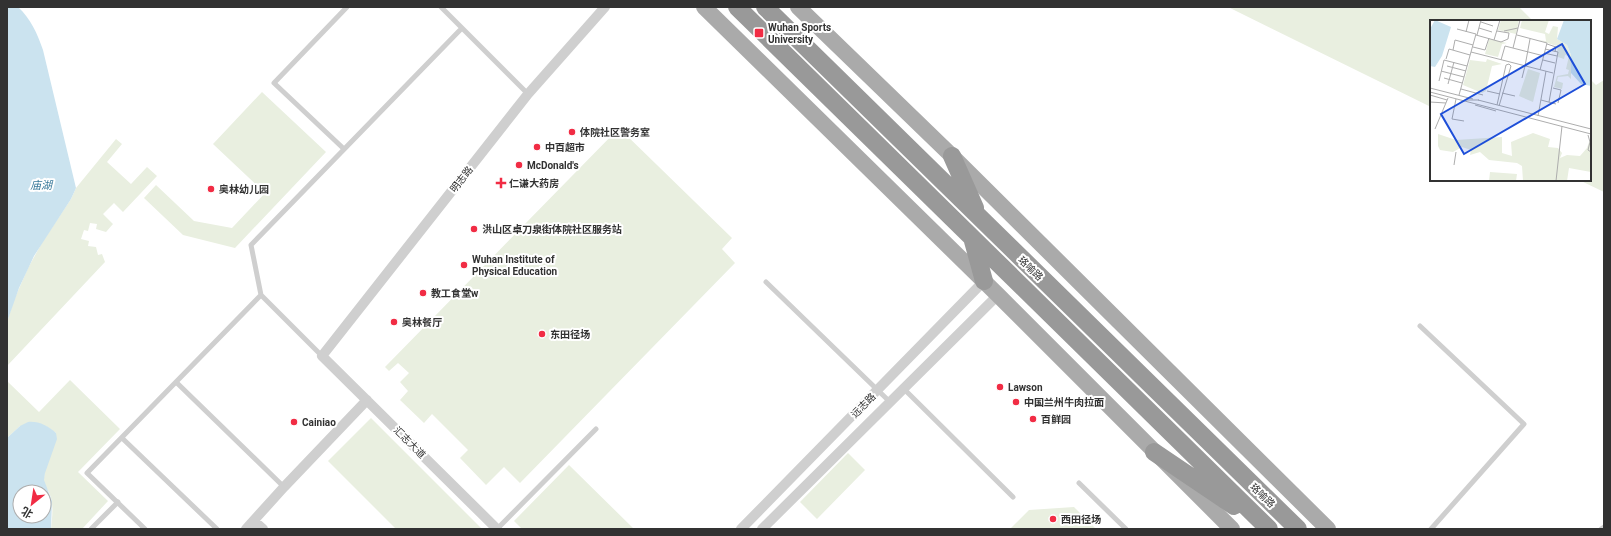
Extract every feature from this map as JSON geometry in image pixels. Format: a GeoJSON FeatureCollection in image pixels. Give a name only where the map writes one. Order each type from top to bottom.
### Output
{"type":"FeatureCollection","features":[{"type":"Feature","properties":{"kind":"highway","name":"珞喻路"},"geometry":{"type":"LineString","coordinates":[[737,7],[1269,529]]}},
{"type":"Feature","properties":{"kind":"highway","name":"珞喻路"},"geometry":{"type":"LineString","coordinates":[[765,7],[1298,529]]}},
{"type":"Feature","properties":{"kind":"highway"},"geometry":{"type":"LineString","coordinates":[[952,156],[979,218]]}},
{"type":"Feature","properties":{"kind":"highway"},"geometry":{"type":"LineString","coordinates":[[973,240],[984,281]]}},
{"type":"Feature","properties":{"kind":"highway"},"geometry":{"type":"LineString","coordinates":[[1154,452],[1269,529]]}},
{"type":"Feature","properties":{"kind":"main road"},"geometry":{"type":"LineString","coordinates":[[704,7],[984,281],[1232,529]]}},
{"type":"Feature","properties":{"kind":"main road"},"geometry":{"type":"LineString","coordinates":[[798,7],[952,156],[1328,529]]}},
{"type":"Feature","properties":{"kind":"street","name":"明志路"},"geometry":{"type":"LineString","coordinates":[[322,356],[528,94],[605,7]]}},
{"type":"Feature","properties":{"kind":"street","name":"远志路"},"geometry":{"type":"LineString","coordinates":[[741,529],[984,281]]}},
{"type":"Feature","properties":{"kind":"street","name":"远志路"},"geometry":{"type":"LineString","coordinates":[[762,529],[998,295]]}},
{"type":"Feature","properties":{"kind":"street","name":"汇志大道"},"geometry":{"type":"LineString","coordinates":[[322,356],[497,529]]}},
{"type":"Feature","properties":{"kind":"street"},"geometry":{"type":"LineString","coordinates":[[246,529],[367,400]]}},
{"type":"Feature","properties":{"kind":"street"},"geometry":{"type":"LineString","coordinates":[[254,520],[263,529]]}},
{"type":"Feature","properties":{"kind":"lane"},"geometry":{"type":"LineString","coordinates":[[344,149],[274,83],[347,7]]}},
{"type":"Feature","properties":{"kind":"lane"},"geometry":{"type":"LineString","coordinates":[[441,7],[528,94]]}},
{"type":"Feature","properties":{"kind":"lane"},"geometry":{"type":"LineString","coordinates":[[322,356],[261,295],[251,245],[462,28]]}},
{"type":"Feature","properties":{"kind":"lane"},"geometry":{"type":"LineString","coordinates":[[766,282],[890,402]]}},
{"type":"Feature","properties":{"kind":"lane"},"geometry":{"type":"LineString","coordinates":[[145,529],[87,474],[261,295]]}},
{"type":"Feature","properties":{"kind":"lane"},"geometry":{"type":"LineString","coordinates":[[1420,326],[1524,424],[1431,529]]}},
{"type":"Feature","properties":{"kind":"lane"},"geometry":{"type":"LineString","coordinates":[[176,382],[284,487]]}},
{"type":"Feature","properties":{"kind":"lane"},"geometry":{"type":"LineString","coordinates":[[904,389],[1013,497]]}},
{"type":"Feature","properties":{"kind":"lane"},"geometry":{"type":"LineString","coordinates":[[497,529],[596,429]]}},
{"type":"Feature","properties":{"kind":"lane"},"geometry":{"type":"LineString","coordinates":[[122,438],[217,529]]}},
{"type":"Feature","properties":{"kind":"lane"},"geometry":{"type":"LineString","coordinates":[[1079,483],[1126,529]]}},
{"type":"Feature","properties":{"kind":"lane"},"geometry":{"type":"LineString","coordinates":[[91,529],[118,502]]}},
{"type":"Feature","properties":{"kind":"green space"},"geometry":{"type":"Polygon","coordinates":[[[1228,7],[1519,7],[1532,20],[1430,20],[1430,107],[1228,7]]]}},
{"type":"Feature","properties":{"kind":"green space"},"geometry":{"type":"Polygon","coordinates":[[[1591,80],[1596,85],[1604,80],[1604,192],[1581,181],[1591,181],[1591,80]]]}},
{"type":"Feature","properties":{"kind":"green space"},"geometry":{"type":"Polygon","coordinates":[[[262,92],[326,152],[235,248],[183,235],[144,198],[156,185],[194,221],[232,228],[265,193],[213,144],[262,92]]]}},
{"type":"Feature","properties":{"kind":"green space","name":"东田径场"},"geometry":{"type":"Polygon","coordinates":[[[619,128],[732,238],[722,249],[735,263],[520,483],[504,467],[486,485],[460,458],[468,450],[432,414],[424,423],[400,400],[408,391],[400,382],[409,373],[398,363],[389,371],[385,367],[619,128]]]}},
{"type":"Feature","properties":{"kind":"green space"},"geometry":{"type":"Polygon","coordinates":[[[116,139],[122,144],[107,162],[131,184],[147,167],[157,176],[123,212],[114,203],[103,214],[113,224],[106,232],[96,229],[97,224],[90,223],[88,231],[84,230],[81,239],[89,241],[88,246],[96,247],[98,255],[102,254],[105,262],[7,366],[7,322],[14,300],[28,268],[43,241],[71,199],[76,188],[116,139]]]}},
{"type":"Feature","properties":{"kind":"green space"},"geometry":{"type":"Polygon","coordinates":[[[70,380],[120,429],[78,472],[108,501],[82,529],[51,529],[52,484],[44,484],[44,478],[56,433],[46,426],[20,426],[7,438],[7,381],[39,412],[70,380]]]}},
{"type":"Feature","properties":{"kind":"green space"},"geometry":{"type":"Polygon","coordinates":[[[371,418],[482,529],[396,529],[328,461],[371,418]]]}},
{"type":"Feature","properties":{"kind":"green space"},"geometry":{"type":"Polygon","coordinates":[[[848,453],[865,470],[817,519],[800,502],[848,453]]]}},
{"type":"Feature","properties":{"kind":"green space"},"geometry":{"type":"Polygon","coordinates":[[[569,465],[634,529],[522,529],[514,521],[569,465]]]}},
{"type":"Feature","properties":{"kind":"green space","name":"西田径场"},"geometry":{"type":"Polygon","coordinates":[[[1074,507],[1096,529],[1010,529],[1029,510],[1074,507]]]}},
{"type":"Feature","properties":{"kind":"water","name":"庙湖"},"geometry":{"type":"Polygon","coordinates":[[[7,7],[18,7],[27,16],[41,44],[76,188],[71,199],[34,256],[19,288],[7,322],[7,7]]]}},
{"type":"Feature","properties":{"kind":"water"},"geometry":{"type":"Polygon","coordinates":[[[28,422],[40,423],[56,433],[57,439],[45,473],[44,480],[46,484],[12,484],[12,524],[51,524],[51,529],[7,529],[7,438],[20,426],[28,422]]]}},
{"type":"Feature","properties":{"kind":"place","name":"Wuhan Sports University"},"geometry":{"type":"Point","coordinates":[759,33]}},
{"type":"Feature","properties":{"kind":"place","name":"体院社区警务室"},"geometry":{"type":"Point","coordinates":[572,132]}},
{"type":"Feature","properties":{"kind":"place","name":"中百超市"},"geometry":{"type":"Point","coordinates":[537,147]}},
{"type":"Feature","properties":{"kind":"place","name":"McDonald's"},"geometry":{"type":"Point","coordinates":[519,165]}},
{"type":"Feature","properties":{"kind":"place","name":"仁谦大药房"},"geometry":{"type":"Point","coordinates":[501,183]}},
{"type":"Feature","properties":{"kind":"place","name":"奥林幼儿园"},"geometry":{"type":"Point","coordinates":[211,189]}},
{"type":"Feature","properties":{"kind":"place","name":"洪山区卓刀泉街体院社区服务站"},"geometry":{"type":"Point","coordinates":[474,229]}},
{"type":"Feature","properties":{"kind":"place","name":"Wuhan Institute of Physical Education"},"geometry":{"type":"Point","coordinates":[464,265]}},
{"type":"Feature","properties":{"kind":"place","name":"教工食堂w"},"geometry":{"type":"Point","coordinates":[423,293]}},
{"type":"Feature","properties":{"kind":"place","name":"奥林餐厅"},"geometry":{"type":"Point","coordinates":[394,322]}},
{"type":"Feature","properties":{"kind":"place","name":"东田径场"},"geometry":{"type":"Point","coordinates":[542,334]}},
{"type":"Feature","properties":{"kind":"place","name":"Lawson"},"geometry":{"type":"Point","coordinates":[1000,387]}},
{"type":"Feature","properties":{"kind":"place","name":"中国兰州牛肉拉面"},"geometry":{"type":"Point","coordinates":[1016,402]}},
{"type":"Feature","properties":{"kind":"place","name":"百鲜园"},"geometry":{"type":"Point","coordinates":[1033,419]}},
{"type":"Feature","properties":{"kind":"place","name":"Cainiao"},"geometry":{"type":"Point","coordinates":[294,422]}},
{"type":"Feature","properties":{"kind":"place","name":"西田径场"},"geometry":{"type":"Point","coordinates":[1053,519]}}]}
